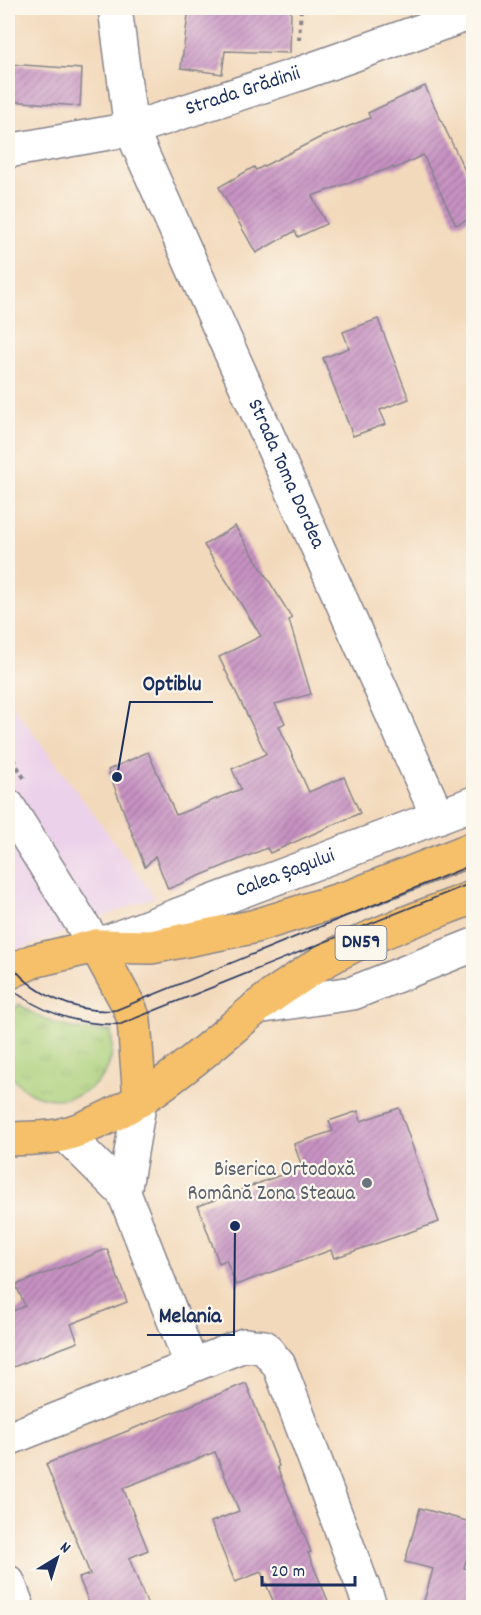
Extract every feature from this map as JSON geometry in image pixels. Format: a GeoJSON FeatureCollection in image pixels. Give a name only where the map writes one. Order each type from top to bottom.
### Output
{"type":"FeatureCollection","features":[{"type":"Feature","properties":{"kind":"main road","name":"Calea Șagului"},"geometry":{"type":"LineString","coordinates":[[8,973],[33,961],[96,946],[151,947],[252,927],[352,896],[474,848]]}},
{"type":"Feature","properties":{"kind":"main road","name":"DN59"},"geometry":{"type":"LineString","coordinates":[[8,1139],[65,1134],[108,1117],[140,1100],[193,1062],[257,1007],[310,970],[368,939],[474,897]]}},
{"type":"Feature","properties":{"kind":"main road"},"geometry":{"type":"LineString","coordinates":[[96,946],[129,1006],[134,1020],[140,1100]]}},
{"type":"Feature","properties":{"kind":"street","name":"Strada Toma Dordea"},"geometry":{"type":"LineString","coordinates":[[116,8],[131,129],[438,817]]}},
{"type":"Feature","properties":{"kind":"street","name":"Strada Grădinii"},"geometry":{"type":"LineString","coordinates":[[8,151],[131,129],[296,75],[474,12]]}},
{"type":"Feature","properties":{"kind":"street","name":"Calea Șagului"},"geometry":{"type":"LineString","coordinates":[[96,946],[474,803]]}},
{"type":"Feature","properties":{"kind":"street"},"geometry":{"type":"LineString","coordinates":[[8,806],[96,946]]}},
{"type":"Feature","properties":{"kind":"street"},"geometry":{"type":"LineString","coordinates":[[257,1007],[353,993],[474,945]]}},
{"type":"Feature","properties":{"kind":"street"},"geometry":{"type":"LineString","coordinates":[[124,1193],[140,1100]]}},
{"type":"Feature","properties":{"kind":"street"},"geometry":{"type":"LineString","coordinates":[[65,1134],[124,1193],[191,1364]]}},
{"type":"Feature","properties":{"kind":"street"},"geometry":{"type":"LineString","coordinates":[[8,1439],[191,1364],[244,1345],[264,1347],[279,1365],[370,1608]]}},
{"type":"Feature","properties":{"kind":"street"},"geometry":{"type":"LineString","coordinates":[[8,1582],[18,1608]]}},
{"type":"Feature","properties":{"kind":"shaded area"},"geometry":{"type":"Polygon","coordinates":[[[8,699],[155,897],[8,954],[8,699]]]}},
{"type":"Feature","properties":{"kind":"green space"},"geometry":{"type":"Polygon","coordinates":[[[19,1004],[51,1022],[86,1030],[111,1031],[111,1058],[105,1072],[96,1083],[85,1092],[58,1099],[44,1098],[31,1093],[14,1079],[7,1066],[8,1028],[11,1014],[19,1004]]]}},
{"type":"Feature","properties":{"kind":"building"},"geometry":{"type":"Polygon","coordinates":[[[189,8],[291,8],[290,53],[225,51],[222,74],[181,68],[189,8]]]}},
{"type":"Feature","properties":{"kind":"building"},"geometry":{"type":"Polygon","coordinates":[[[8,64],[82,69],[80,106],[8,101],[8,64]]]}},
{"type":"Feature","properties":{"kind":"building"},"geometry":{"type":"Polygon","coordinates":[[[425,86],[474,190],[474,217],[456,225],[423,155],[394,169],[393,167],[312,196],[326,224],[298,237],[295,231],[256,253],[219,187],[254,167],[256,170],[319,138],[370,118],[368,113],[425,86]]]}},
{"type":"Feature","properties":{"kind":"building"},"geometry":{"type":"Polygon","coordinates":[[[378,319],[409,399],[380,410],[386,424],[353,436],[323,358],[349,348],[343,332],[378,319]]]}},
{"type":"Feature","properties":{"kind":"building"},"geometry":{"type":"Polygon","coordinates":[[[235,526],[292,618],[289,620],[311,694],[275,704],[285,723],[279,726],[309,792],[344,777],[360,813],[270,853],[267,848],[168,889],[155,856],[145,867],[108,770],[148,752],[176,815],[241,789],[232,769],[266,754],[219,657],[261,636],[204,545],[235,526]]]}},
{"type":"Feature","properties":{"kind":"building"},"geometry":{"type":"Polygon","coordinates":[[[399,1108],[439,1222],[334,1258],[331,1250],[236,1285],[226,1260],[219,1263],[198,1206],[302,1167],[294,1144],[333,1131],[329,1121],[358,1111],[361,1121],[399,1108]]]}},
{"type":"Feature","properties":{"kind":"building"},"geometry":{"type":"Polygon","coordinates":[[[107,1249],[127,1302],[71,1324],[78,1342],[8,1369],[8,1313],[25,1306],[16,1285],[107,1249]]]}},
{"type":"Feature","properties":{"kind":"building"},"geometry":{"type":"Polygon","coordinates":[[[246,1383],[311,1552],[308,1553],[331,1608],[276,1608],[261,1572],[235,1582],[211,1522],[239,1511],[215,1452],[123,1488],[148,1550],[129,1558],[149,1608],[91,1608],[79,1578],[90,1574],[46,1464],[246,1383]]]}},
{"type":"Feature","properties":{"kind":"building"},"geometry":{"type":"Polygon","coordinates":[[[420,1508],[474,1523],[474,1534],[464,1568],[474,1571],[474,1608],[422,1608],[433,1569],[405,1562],[420,1508]]]}},
{"type":"Feature","properties":{"kind":"tram line"},"geometry":{"type":"LineString","coordinates":[[8,960],[29,983],[56,999],[86,1009],[116,1010],[474,864]]}},
{"type":"Feature","properties":{"kind":"tram line"},"geometry":{"type":"LineString","coordinates":[[8,987],[34,1004],[61,1016],[90,1023],[121,1024],[474,882]]}},
{"type":"Feature","properties":{"kind":"place","name":"Optiblu"},"geometry":{"type":"Point","coordinates":[117,777]}},
{"type":"Feature","properties":{"kind":"place","name":"Biserica Ortodoxă Română Zona Steaua"},"geometry":{"type":"Point","coordinates":[367,1183]}},
{"type":"Feature","properties":{"kind":"place","name":"Melania"},"geometry":{"type":"Point","coordinates":[235,1226]}}]}
